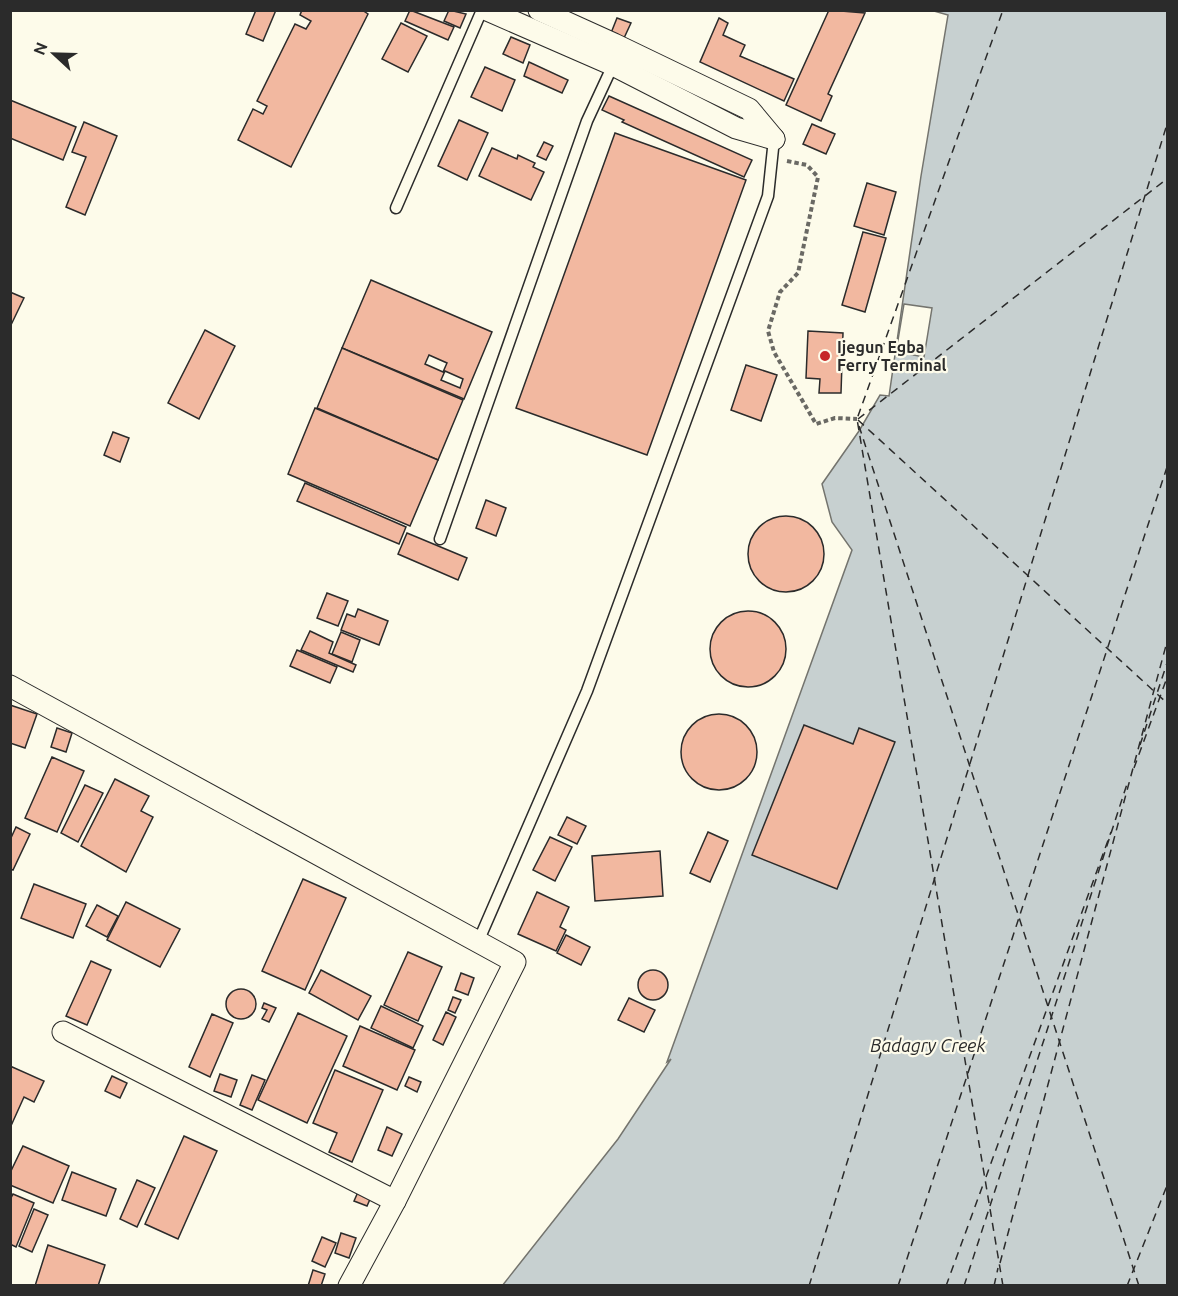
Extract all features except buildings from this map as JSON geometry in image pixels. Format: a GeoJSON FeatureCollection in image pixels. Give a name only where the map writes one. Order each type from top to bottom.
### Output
{"type":"FeatureCollection","features":[{"type":"Feature","properties":{"kind":"street"},"geometry":{"type":"LineString","coordinates":[[487,10],[613,65],[773,148]]}},
{"type":"Feature","properties":{"kind":"street"},"geometry":{"type":"LineString","coordinates":[[539,10],[749,109],[773,148]]}},
{"type":"Feature","properties":{"kind":"street"},"geometry":{"type":"LineString","coordinates":[[10,686],[515,962],[395,1201],[349,1286]]}},
{"type":"Feature","properties":{"kind":"street"},"geometry":{"type":"LineString","coordinates":[[63,1032],[395,1201]]}},
{"type":"Feature","properties":{"kind":"lane"},"geometry":{"type":"LineString","coordinates":[[396,208],[482,10]]}},
{"type":"Feature","properties":{"kind":"lane"},"geometry":{"type":"LineString","coordinates":[[440,539],[587,121],[613,65]]}},
{"type":"Feature","properties":{"kind":"lane"},"geometry":{"type":"LineString","coordinates":[[478,942],[587,691],[768,196],[773,148]]}},
{"type":"Feature","properties":{"kind":"path"},"geometry":{"type":"LineString","coordinates":[[773,148],[807,165],[818,177],[798,273],[780,292],[768,331],[774,352],[816,424],[835,418],[857,419]]}},
{"type":"Feature","properties":{"kind":"water","name":"Badagry Creek"},"geometry":{"type":"Polygon","coordinates":[[[934,11],[1167,11],[1167,1285],[502,1286],[618,1139],[671,1059],[667,1062],[852,550],[832,522],[822,484],[859,431],[880,395],[889,396],[921,176],[948,15],[934,11]]]}},
{"type":"Feature","properties":{"kind":"pier"},"geometry":{"type":"Polygon","coordinates":[[[904,304],[932,308],[924,357],[896,352],[904,304]]]}},
{"type":"Feature","properties":{"kind":"ferry route"},"geometry":{"type":"LineString","coordinates":[[1003,10],[857,419],[1003,1286]]}},
{"type":"Feature","properties":{"kind":"ferry route"},"geometry":{"type":"LineString","coordinates":[[809,1286],[1168,121]]}},
{"type":"Feature","properties":{"kind":"ferry route"},"geometry":{"type":"LineString","coordinates":[[858,419],[1168,178]]}},
{"type":"Feature","properties":{"kind":"ferry route"},"geometry":{"type":"LineString","coordinates":[[858,420],[1168,704]]}},
{"type":"Feature","properties":{"kind":"ferry route"},"geometry":{"type":"LineString","coordinates":[[859,426],[1139,1286]]}},
{"type":"Feature","properties":{"kind":"ferry route"},"geometry":{"type":"LineString","coordinates":[[898,1286],[1168,464]]}},
{"type":"Feature","properties":{"kind":"ferry route"},"geometry":{"type":"LineString","coordinates":[[1000,1263],[1168,638]]}},
{"type":"Feature","properties":{"kind":"ferry route"},"geometry":{"type":"LineString","coordinates":[[1140,745],[1168,660]]}},
{"type":"Feature","properties":{"kind":"ferry route"},"geometry":{"type":"LineString","coordinates":[[1134,768],[1168,675]]}},
{"type":"Feature","properties":{"kind":"ferry route"},"geometry":{"type":"LineString","coordinates":[[964,1286],[1127,784]]}},
{"type":"Feature","properties":{"kind":"ferry route"},"geometry":{"type":"LineString","coordinates":[[986,1177],[1111,832]]}},
{"type":"Feature","properties":{"kind":"ferry route"},"geometry":{"type":"LineString","coordinates":[[946,1286],[984,1182]]}},
{"type":"Feature","properties":{"kind":"ferry route"},"geometry":{"type":"LineString","coordinates":[[1127,1286],[1168,1183]]}},
{"type":"Feature","properties":{"kind":"ferry route"},"geometry":{"type":"LineString","coordinates":[[994,1286],[998,1268]]}},
{"type":"Feature","properties":{"kind":"place","name":"Ijegun Egba Ferry Terminal"},"geometry":{"type":"Point","coordinates":[825,356]}}]}
